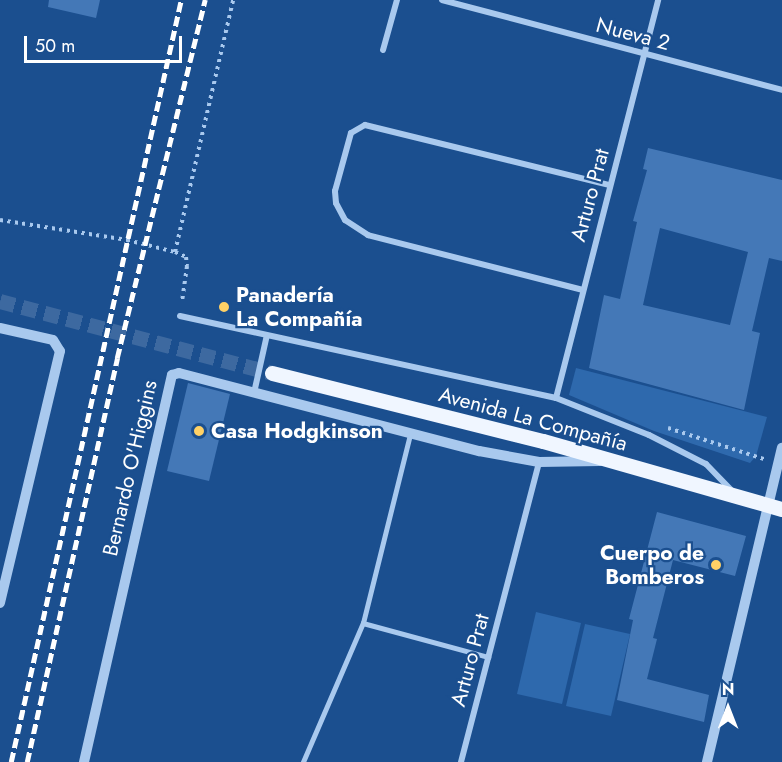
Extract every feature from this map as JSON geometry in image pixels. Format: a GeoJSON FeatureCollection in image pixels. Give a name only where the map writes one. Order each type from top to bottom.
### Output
{"type":"FeatureCollection","features":[{"type":"Feature","properties":{"kind":"main road","name":"Avenida La Compañía"},"geometry":{"type":"LineString","coordinates":[[272,373],[609,461],[776,508]]}},
{"type":"Feature","properties":{"kind":"street"},"geometry":{"type":"LineString","coordinates":[[383,50],[397,0]]}},
{"type":"Feature","properties":{"kind":"street","name":"Nueva 2"},"geometry":{"type":"LineString","coordinates":[[442,0],[782,90]]}},
{"type":"Feature","properties":{"kind":"street","name":"Arturo Prat"},"geometry":{"type":"LineString","coordinates":[[556,398],[658,0]]}},
{"type":"Feature","properties":{"kind":"street"},"geometry":{"type":"LineString","coordinates":[[583,290],[368,235],[345,220],[336,203],[335,191],[351,133],[365,125],[610,185]]}},
{"type":"Feature","properties":{"kind":"street"},"geometry":{"type":"LineString","coordinates":[[180,316],[556,398],[649,435],[706,464],[740,498]]}},
{"type":"Feature","properties":{"kind":"street"},"geometry":{"type":"LineString","coordinates":[[0,328],[53,340],[60,351],[0,603]]}},
{"type":"Feature","properties":{"kind":"street"},"geometry":{"type":"LineString","coordinates":[[254,393],[267,335]]}},
{"type":"Feature","properties":{"kind":"street","name":"Bernardo O'Higgins"},"geometry":{"type":"LineString","coordinates":[[84,762],[168,381],[179,373],[410,434],[539,462],[609,461]]}},
{"type":"Feature","properties":{"kind":"street"},"geometry":{"type":"LineString","coordinates":[[707,762],[776,508],[782,448]]}},
{"type":"Feature","properties":{"kind":"street","name":"Arturo Prat"},"geometry":{"type":"LineString","coordinates":[[461,762],[539,462]]}},
{"type":"Feature","properties":{"kind":"lane"},"geometry":{"type":"LineString","coordinates":[[303,762],[363,622],[410,434]]}},
{"type":"Feature","properties":{"kind":"lane"},"geometry":{"type":"LineString","coordinates":[[363,622],[488,657]]}},
{"type":"Feature","properties":{"kind":"path"},"geometry":{"type":"LineString","coordinates":[[175,252],[233,0]]}},
{"type":"Feature","properties":{"kind":"path"},"geometry":{"type":"LineString","coordinates":[[0,220],[128,240],[186,257],[187,266],[180,316]]}},
{"type":"Feature","properties":{"kind":"shaded area"},"geometry":{"type":"Polygon","coordinates":[[[576,368],[767,417],[756,456],[750,463],[654,431],[569,395],[576,368]]]}},
{"type":"Feature","properties":{"kind":"shaded area"},"geometry":{"type":"Polygon","coordinates":[[[536,612],[581,623],[562,704],[517,694],[536,612]]]}},
{"type":"Feature","properties":{"kind":"shaded area"},"geometry":{"type":"Polygon","coordinates":[[[585,624],[630,634],[611,716],[566,706],[585,624]]]}},
{"type":"Feature","properties":{"kind":"building"},"geometry":{"type":"Polygon","coordinates":[[[49,0],[100,0],[96,18],[48,7],[49,0]]]}},
{"type":"Feature","properties":{"kind":"building"},"geometry":{"type":"Polygon","coordinates":[[[648,148],[782,180],[782,261],[769,258],[752,331],[760,333],[744,410],[589,368],[604,295],[620,299],[637,222],[633,221],[647,170],[643,169],[648,148]],[[660,228],[643,305],[730,325],[748,252],[660,228]]]}},
{"type":"Feature","properties":{"kind":"building","name":"Casa Hodgkinson"},"geometry":{"type":"Polygon","coordinates":[[[188,383],[230,394],[209,481],[167,471],[188,383]]]}},
{"type":"Feature","properties":{"kind":"building"},"geometry":{"type":"Polygon","coordinates":[[[657,512],[746,536],[735,576],[673,560],[653,638],[657,639],[647,679],[709,695],[704,722],[617,700],[633,620],[629,619],[657,512]]]}},
{"type":"Feature","properties":{"kind":"tunnel"},"geometry":{"type":"LineString","coordinates":[[0,301],[272,373]]}},
{"type":"Feature","properties":{"kind":"railway"},"geometry":{"type":"LineString","coordinates":[[11,762],[181,0]]}},
{"type":"Feature","properties":{"kind":"railway"},"geometry":{"type":"LineString","coordinates":[[27,762],[117,358],[205,0]]}},
{"type":"Feature","properties":{"kind":"place","name":"Panadería La Compañía"},"geometry":{"type":"Point","coordinates":[224,307]}},
{"type":"Feature","properties":{"kind":"place","name":"Casa Hodgkinson"},"geometry":{"type":"Point","coordinates":[199,431]}},
{"type":"Feature","properties":{"kind":"place","name":"Cuerpo de Bomberos"},"geometry":{"type":"Point","coordinates":[716,565]}}]}
